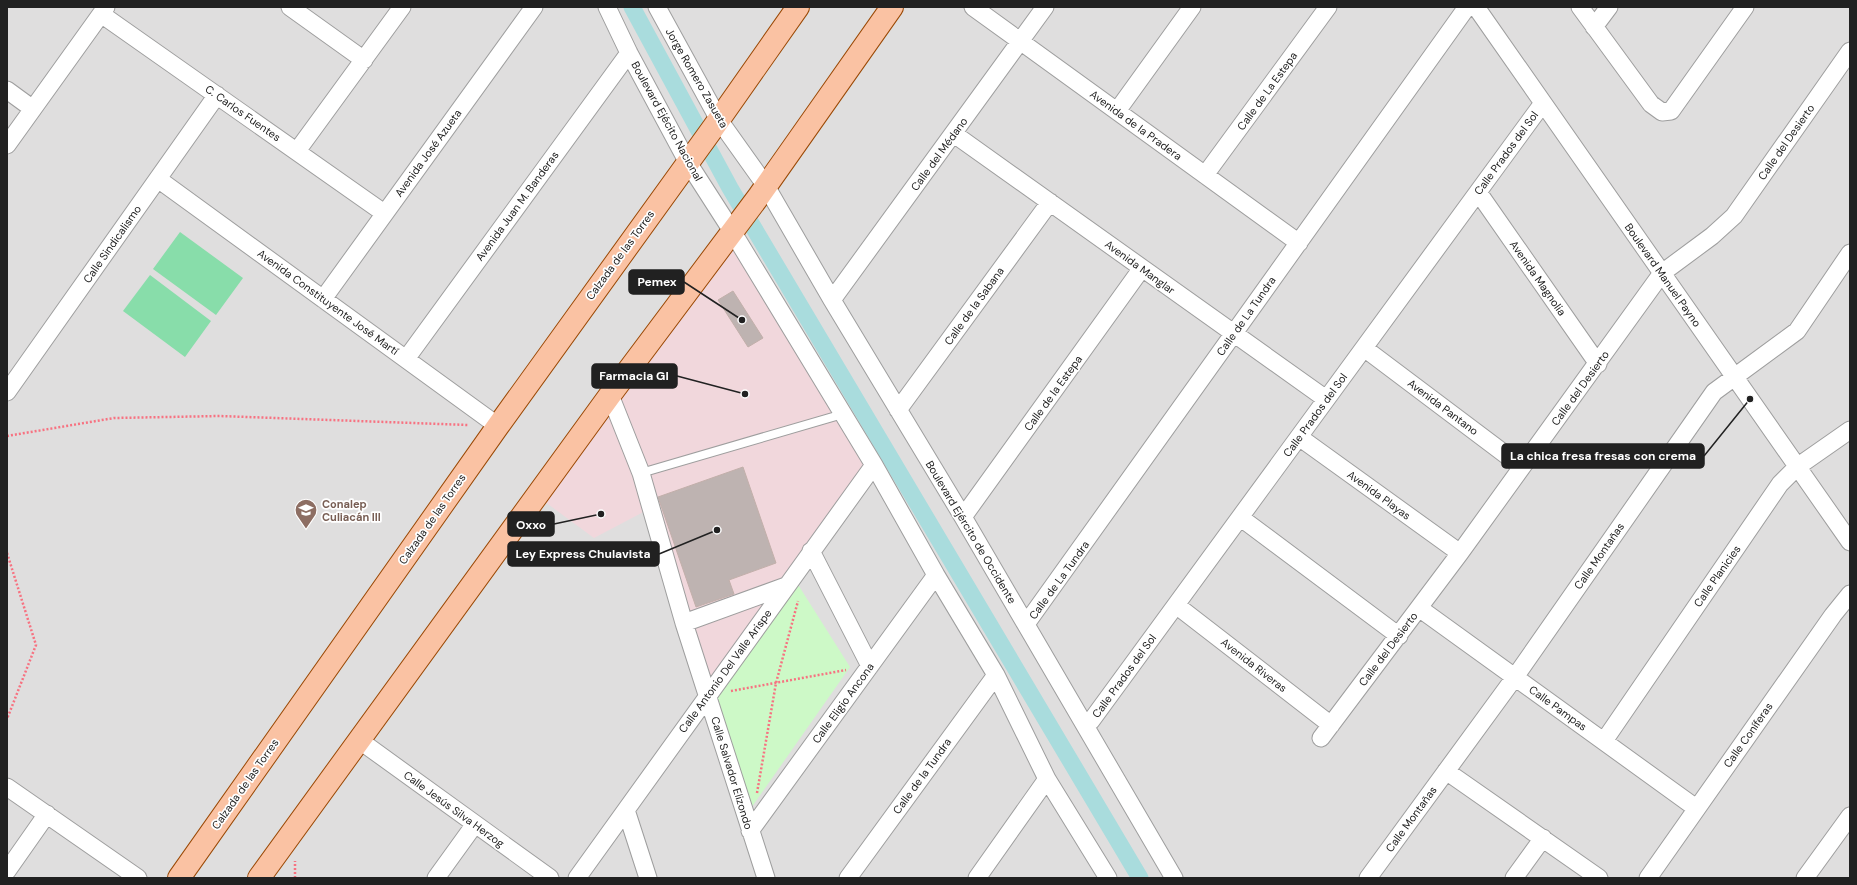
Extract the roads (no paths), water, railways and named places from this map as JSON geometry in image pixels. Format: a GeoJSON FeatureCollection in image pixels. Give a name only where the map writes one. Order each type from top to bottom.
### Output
{"type":"FeatureCollection","features":[{"type":"Feature","properties":{"kind":"main road"},"geometry":{"type":"LineString","coordinates":[[716,124],[798,7]]}},
{"type":"Feature","properties":{"kind":"main road"},"geometry":{"type":"LineString","coordinates":[[259,878],[610,395],[763,191],[892,7]]}},
{"type":"Feature","properties":{"kind":"main road","name":"Calzada de las Torres"},"geometry":{"type":"LineString","coordinates":[[179,878],[498,426],[716,124]]}},
{"type":"Feature","properties":{"kind":"street"},"geometry":{"type":"LineString","coordinates":[[290,7],[364,60]]}},
{"type":"Feature","properties":{"kind":"street"},"geometry":{"type":"LineString","coordinates":[[297,151],[402,7]]}},
{"type":"Feature","properties":{"kind":"street","name":"Avenida José Azueta"},"geometry":{"type":"LineString","coordinates":[[322,299],[534,7]]}},
{"type":"Feature","properties":{"kind":"street","name":"Boulevard Ejécito Nacional"},"geometry":{"type":"LineString","coordinates":[[607,7],[629,53],[737,225]]}},
{"type":"Feature","properties":{"kind":"street","name":"Avenida de la Pradera"},"geometry":{"type":"LineString","coordinates":[[973,7],[1298,243]]}},
{"type":"Feature","properties":{"kind":"street","name":"Calle del Médano"},"geometry":{"type":"LineString","coordinates":[[832,300],[1045,7]]}},
{"type":"Feature","properties":{"kind":"street"},"geometry":{"type":"LineString","coordinates":[[1117,111],[1192,7]]}},
{"type":"Feature","properties":{"kind":"street","name":"Calle de La Estepa"},"geometry":{"type":"LineString","coordinates":[[1205,175],[1328,7]]}},
{"type":"Feature","properties":{"kind":"street","name":"Calle de La Tundra"},"geometry":{"type":"LineString","coordinates":[[1026,624],[1467,7]]}},
{"type":"Feature","properties":{"kind":"street","name":"Boulevard Manuel Payno"},"geometry":{"type":"LineString","coordinates":[[1476,7],[1850,542]]}},
{"type":"Feature","properties":{"kind":"street"},"geometry":{"type":"LineString","coordinates":[[1580,7],[1651,104],[1662,112],[1671,111],[1745,7]]}},
{"type":"Feature","properties":{"kind":"street"},"geometry":{"type":"LineString","coordinates":[[1594,27],[1609,7]]}},
{"type":"Feature","properties":{"kind":"street","name":"Jorge Romero Zasueta"},"geometry":{"type":"LineString","coordinates":[[658,8],[716,124],[763,191]]}},
{"type":"Feature","properties":{"kind":"street"},"geometry":{"type":"LineString","coordinates":[[7,145],[103,11]]}},
{"type":"Feature","properties":{"kind":"street","name":"C. Carlos Fuentes"},"geometry":{"type":"LineString","coordinates":[[103,11],[217,95],[384,213]]}},
{"type":"Feature","properties":{"kind":"street","name":"Calle del Desierto"},"geometry":{"type":"LineString","coordinates":[[1326,731],[1460,553],[1598,364],[1662,273],[1712,236],[1734,216],[1850,51]]}},
{"type":"Feature","properties":{"kind":"street","name":"Avenida Juan M. Banderas"},"geometry":{"type":"LineString","coordinates":[[406,359],[629,53]]}},
{"type":"Feature","properties":{"kind":"street"},"geometry":{"type":"LineString","coordinates":[[7,90],[33,109]]}},
{"type":"Feature","properties":{"kind":"street","name":"Calle Sindicalismo"},"geometry":{"type":"LineString","coordinates":[[7,392],[217,95]]}},
{"type":"Feature","properties":{"kind":"street","name":"Calle Prados del Sol"},"geometry":{"type":"LineString","coordinates":[[1085,725],[1091,721],[1543,103]]}},
{"type":"Feature","properties":{"kind":"street","name":"Avenida Manglar"},"geometry":{"type":"LineString","coordinates":[[954,134],[1326,399]]}},
{"type":"Feature","properties":{"kind":"street","name":"Avenida Constituyente José Martí"},"geometry":{"type":"LineString","coordinates":[[158,179],[498,426]]}},
{"type":"Feature","properties":{"kind":"street","name":"Boulevard Ejército de Occidente"},"geometry":{"type":"LineString","coordinates":[[763,191],[832,300],[963,517],[1174,878]]}},
{"type":"Feature","properties":{"kind":"street","name":"Avenida Magnolia"},"geometry":{"type":"LineString","coordinates":[[1478,192],[1598,364]]}},
{"type":"Feature","properties":{"kind":"street","name":"Calle de la Sabana"},"geometry":{"type":"LineString","coordinates":[[898,410],[1050,202]]}},
{"type":"Feature","properties":{"kind":"street"},"geometry":{"type":"LineString","coordinates":[[737,225],[843,414],[874,465],[936,575],[996,674],[1047,779],[1108,878]]}},
{"type":"Feature","properties":{"kind":"street","name":"Calle Montañas"},"geometry":{"type":"LineString","coordinates":[[1368,878],[1515,677],[1714,392],[1797,331],[1850,253]]}},
{"type":"Feature","properties":{"kind":"street","name":"Calle de la Estepa"},"geometry":{"type":"LineString","coordinates":[[963,517],[1142,268]]}},
{"type":"Feature","properties":{"kind":"street","name":"Avenida Pantano"},"geometry":{"type":"LineString","coordinates":[[1364,348],[1522,467]]}},
{"type":"Feature","properties":{"kind":"street","name":"Calle Salvador Elizondo"},"geometry":{"type":"LineString","coordinates":[[610,395],[641,473],[684,623],[766,878]]}},
{"type":"Feature","properties":{"kind":"street","name":"Calle Planicies"},"geometry":{"type":"LineString","coordinates":[[1604,741],[1776,491],[1797,467],[1850,430]]}},
{"type":"Feature","properties":{"kind":"street","name":"Avenida Playas"},"geometry":{"type":"LineString","coordinates":[[1299,437],[1460,553]]}},
{"type":"Feature","properties":{"kind":"street","name":"Calle Antonio Del Valle Arispe"},"geometry":{"type":"LineString","coordinates":[[577,878],[708,695],[793,591],[811,552],[874,465]]}},
{"type":"Feature","properties":{"kind":"street"},"geometry":{"type":"LineString","coordinates":[[1240,518],[1398,636]]}},
{"type":"Feature","properties":{"kind":"street"},"geometry":{"type":"LineString","coordinates":[[811,552],[870,666]]}},
{"type":"Feature","properties":{"kind":"street","name":"Calle Eligio Ancona"},"geometry":{"type":"LineString","coordinates":[[750,831],[936,575]]}},
{"type":"Feature","properties":{"kind":"street"},"geometry":{"type":"LineString","coordinates":[[684,623],[793,591]]}},
{"type":"Feature","properties":{"kind":"street","name":"Calle Coníferas"},"geometry":{"type":"LineString","coordinates":[[1648,878],[1833,615],[1850,594]]}},
{"type":"Feature","properties":{"kind":"street","name":"Avenida Riveras"},"geometry":{"type":"LineString","coordinates":[[1176,604],[1326,731]]}},
{"type":"Feature","properties":{"kind":"street","name":"Calle Pampas"},"geometry":{"type":"LineString","coordinates":[[1419,608],[1696,808]]}},
{"type":"Feature","properties":{"kind":"street","name":"Calle de la Tundra"},"geometry":{"type":"LineString","coordinates":[[848,878],[996,674]]}},
{"type":"Feature","properties":{"kind":"street","name":"Calle Jesús Silva Herzog"},"geometry":{"type":"LineString","coordinates":[[359,740],[550,878]]}},
{"type":"Feature","properties":{"kind":"street"},"geometry":{"type":"LineString","coordinates":[[1446,771],[1599,878]]}},
{"type":"Feature","properties":{"kind":"street"},"geometry":{"type":"LineString","coordinates":[[980,876],[1047,779]]}},
{"type":"Feature","properties":{"kind":"street"},"geometry":{"type":"LineString","coordinates":[[7,787],[48,814],[138,878]]}},
{"type":"Feature","properties":{"kind":"street"},"geometry":{"type":"LineString","coordinates":[[626,810],[648,878]]}},
{"type":"Feature","properties":{"kind":"street"},"geometry":{"type":"LineString","coordinates":[[7,871],[48,814]]}},
{"type":"Feature","properties":{"kind":"street"},"geometry":{"type":"LineString","coordinates":[[1805,878],[1850,816]]}},
{"type":"Feature","properties":{"kind":"street"},"geometry":{"type":"LineString","coordinates":[[436,878],[475,824]]}},
{"type":"Feature","properties":{"kind":"street"},"geometry":{"type":"LineString","coordinates":[[1514,878],[1543,838]]}},
{"type":"Feature","properties":{"kind":"lane"},"geometry":{"type":"LineString","coordinates":[[641,473],[843,414]]}},
{"type":"Feature","properties":{"kind":"waterway"},"geometry":{"type":"LineString","coordinates":[[632,7],[730,188],[1140,878]]}},
{"type":"Feature","properties":{"kind":"place","name":"Pemex"},"geometry":{"type":"Point","coordinates":[742,320]}},
{"type":"Feature","properties":{"kind":"place","name":"Farmacia GI"},"geometry":{"type":"Point","coordinates":[745,394]}},
{"type":"Feature","properties":{"kind":"place","name":"La chica fresa fresas con crema"},"geometry":{"type":"Point","coordinates":[1750,399]}},
{"type":"Feature","properties":{"kind":"place","name":"Oxxo"},"geometry":{"type":"Point","coordinates":[601,514]}},
{"type":"Feature","properties":{"kind":"place","name":"Conalep Culiacán III"},"geometry":{"type":"Point","coordinates":[306,530]}},
{"type":"Feature","properties":{"kind":"place","name":"Ley Express Chulavista"},"geometry":{"type":"Point","coordinates":[717,530]}}]}
